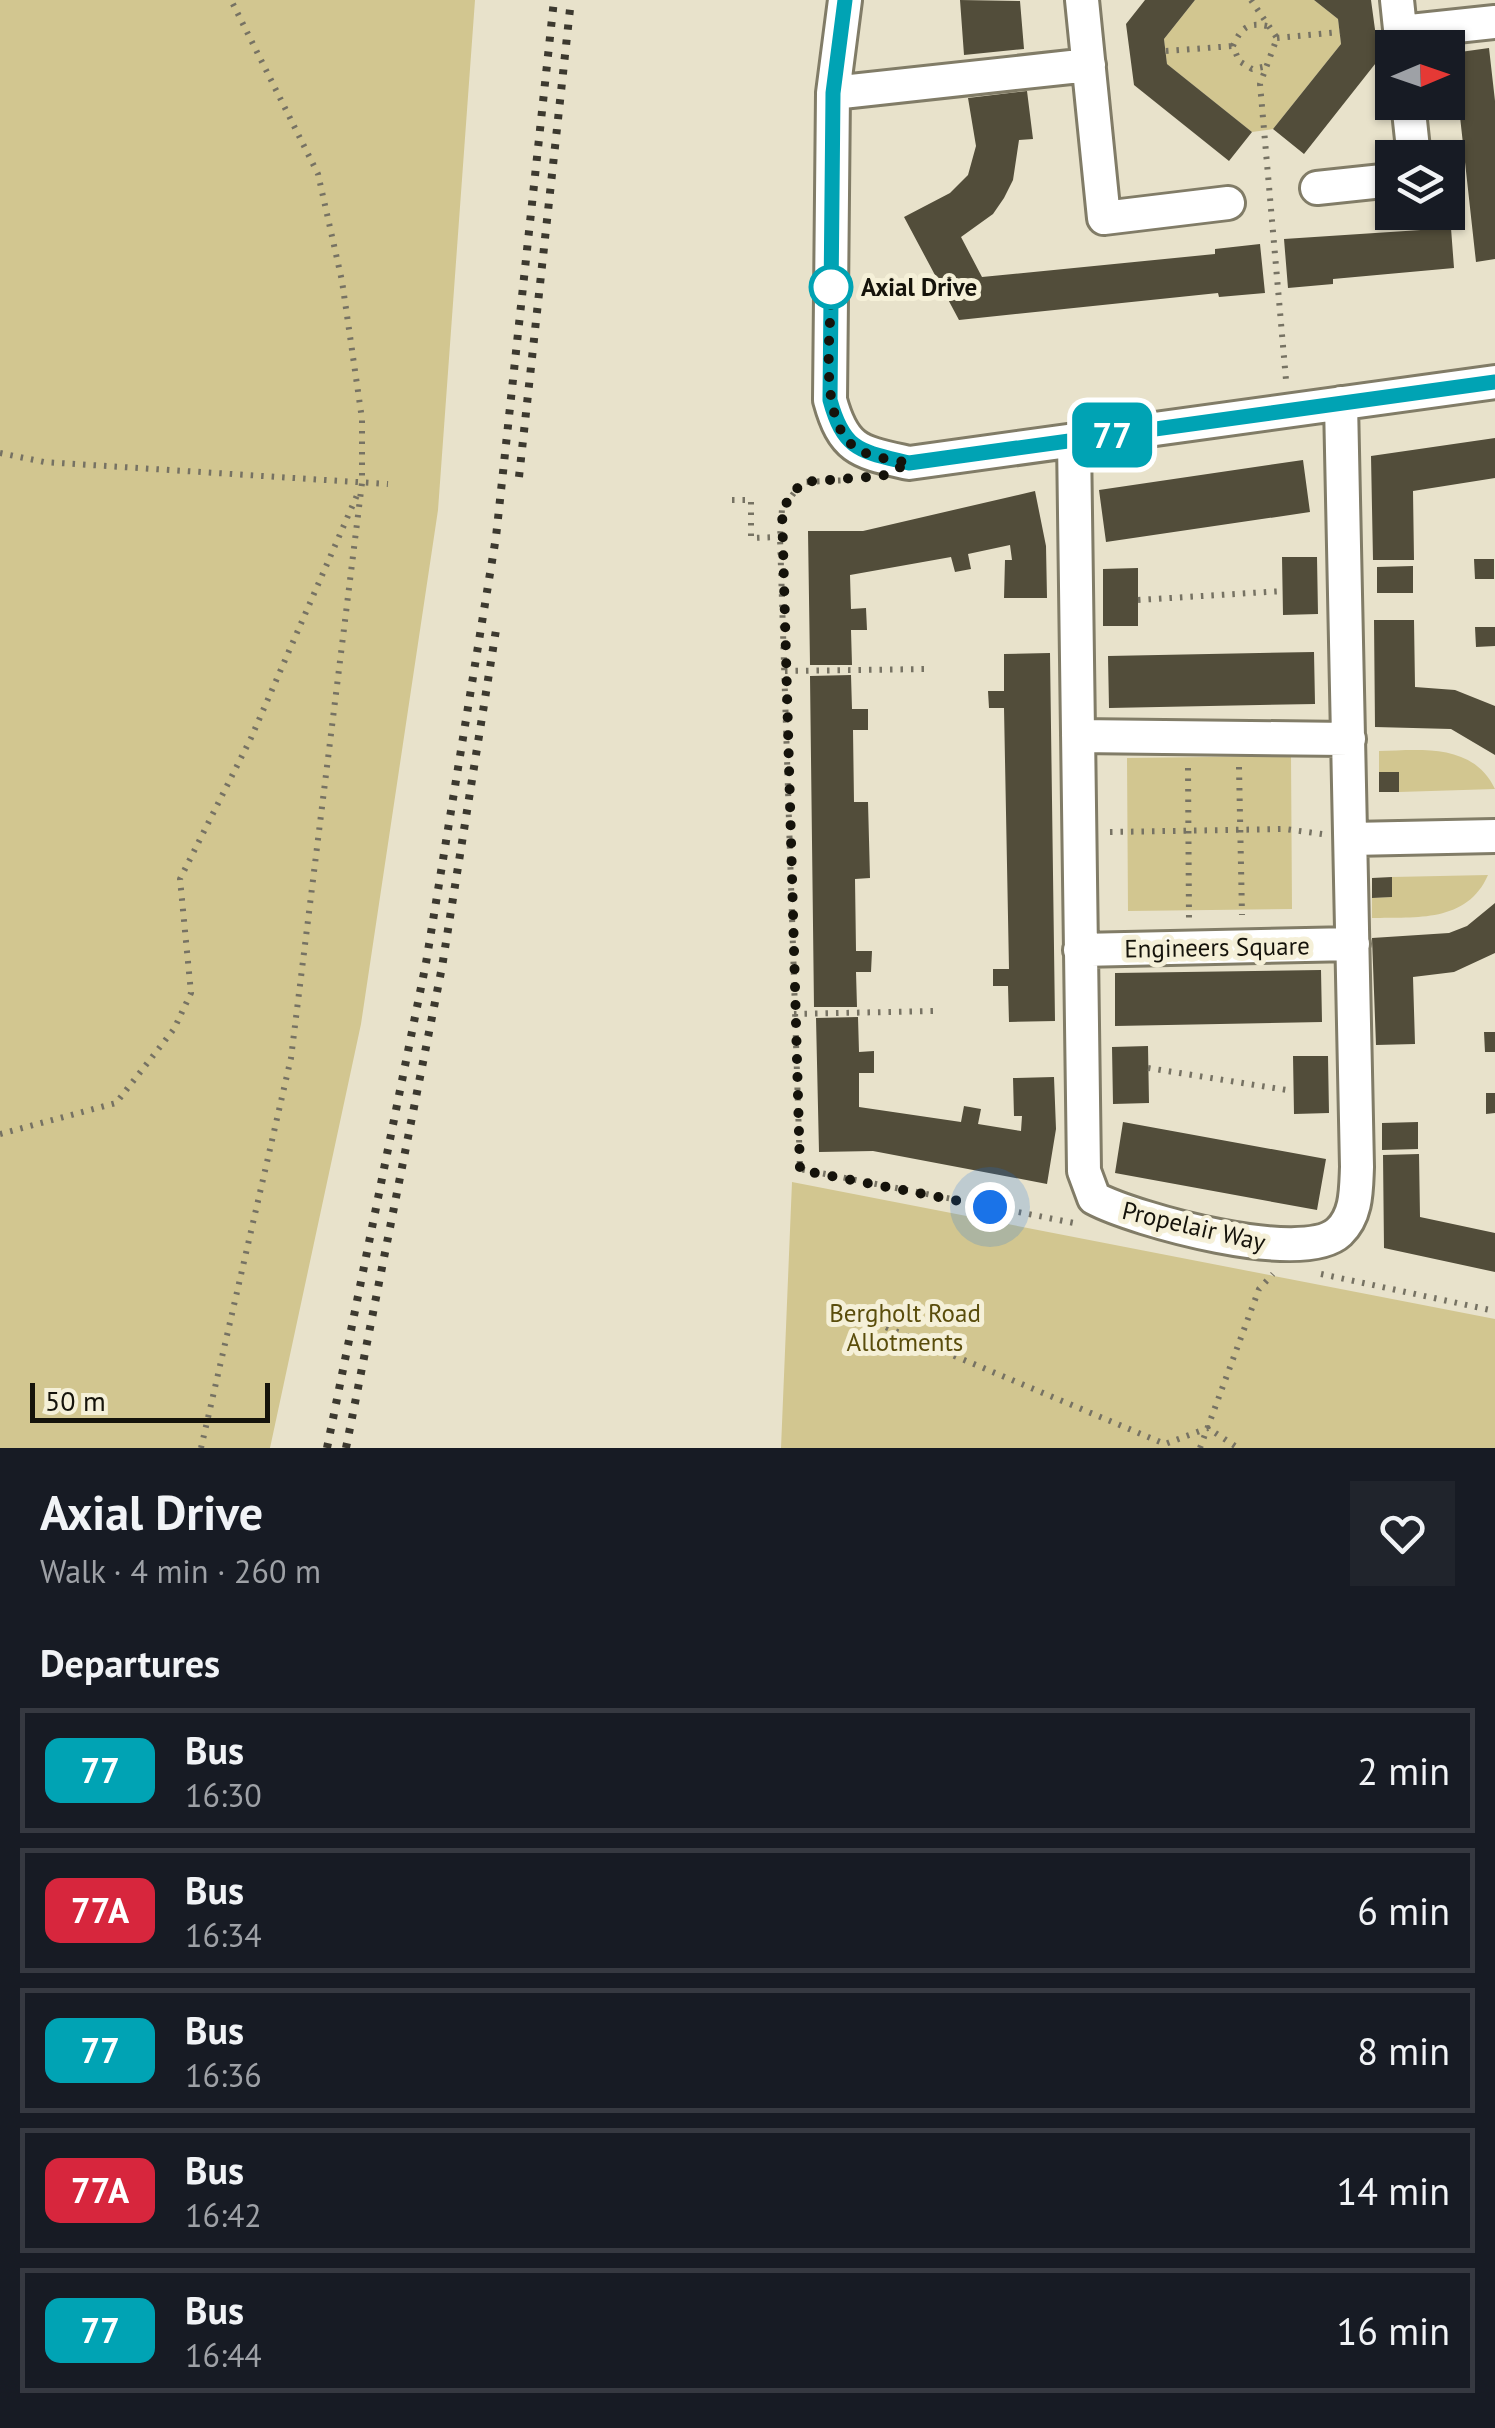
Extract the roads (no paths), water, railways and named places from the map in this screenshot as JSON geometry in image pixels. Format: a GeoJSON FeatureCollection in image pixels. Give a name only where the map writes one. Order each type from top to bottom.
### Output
{"type":"FeatureCollection","features":[{"type":"Feature","properties":{"kind":"street"},"geometry":{"type":"LineString","coordinates":[[845,0],[833,93],[830,400],[839,433],[861,452],[909,463],[1495,382]]}},
{"type":"Feature","properties":{"kind":"street"},"geometry":{"type":"LineString","coordinates":[[1082,0],[1104,218],[1228,203]]}},
{"type":"Feature","properties":{"kind":"street"},"geometry":{"type":"LineString","coordinates":[[1400,26],[1495,22]]}},
{"type":"Feature","properties":{"kind":"street"},"geometry":{"type":"LineString","coordinates":[[833,93],[1089,65]]}},
{"type":"Feature","properties":{"kind":"street"},"geometry":{"type":"LineString","coordinates":[[1317,188],[1375,182]]}},
{"type":"Feature","properties":{"kind":"street","name":"Propelair Way"},"geometry":{"type":"LineString","coordinates":[[1074,440],[1084,1171],[1094,1198],[1122,1213],[1282,1246],[1318,1244],[1337,1234],[1350,1220],[1356,1197],[1341,403]]}},
{"type":"Feature","properties":{"kind":"street"},"geometry":{"type":"LineString","coordinates":[[1078,736],[1349,739]]}},
{"type":"Feature","properties":{"kind":"street"},"geometry":{"type":"LineString","coordinates":[[1351,839],[1495,836]]}},
{"type":"Feature","properties":{"kind":"street","name":"Engineers Square"},"geometry":{"type":"LineString","coordinates":[[1080,950],[1353,944]]}},
{"type":"Feature","properties":{"kind":"railway"},"geometry":{"type":"LineString","coordinates":[[327,1448],[426,963],[496,537],[554,0]]}},
{"type":"Feature","properties":{"kind":"railway"},"geometry":{"type":"LineString","coordinates":[[519,477],[571,0]]}},
{"type":"Feature","properties":{"kind":"railway"},"geometry":{"type":"LineString","coordinates":[[346,1448],[442,967],[496,630]]}},
{"type":"Feature","properties":{"kind":"place","name":"Axial Drive"},"geometry":{"type":"Point","coordinates":[831,287]}},
{"type":"Feature","properties":{"kind":"park label","name":"Bergholt Road Allotments"},"geometry":{"type":"Point","coordinates":[905,1328]}}]}
